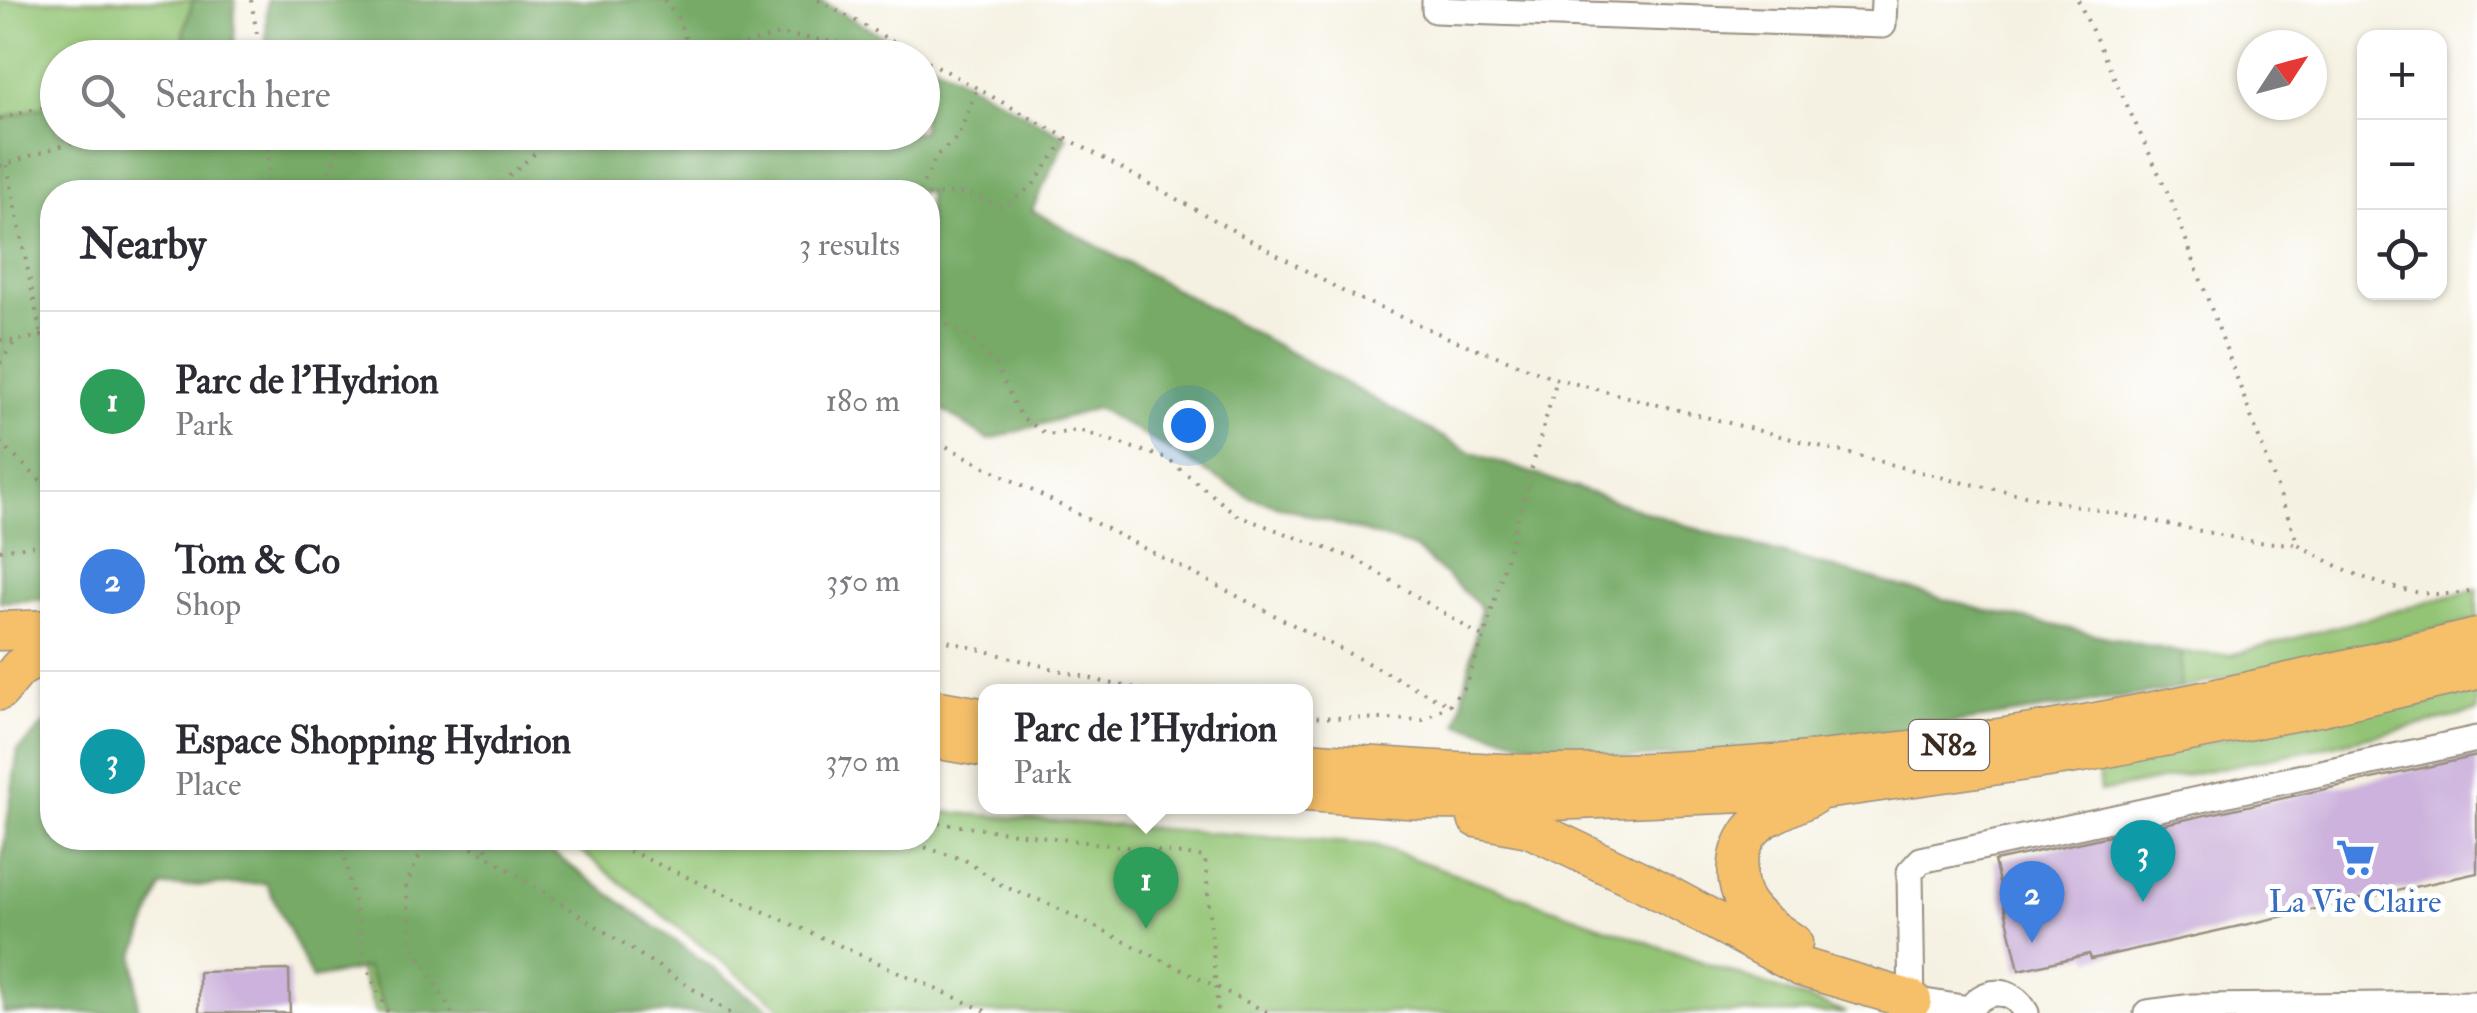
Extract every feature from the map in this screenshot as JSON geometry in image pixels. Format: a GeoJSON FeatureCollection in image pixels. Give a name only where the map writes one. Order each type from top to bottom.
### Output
{"type":"FeatureCollection","features":[{"type":"Feature","properties":{"kind":"highway"},"geometry":{"type":"LineString","coordinates":[[0,610],[40,608]]}},
{"type":"Feature","properties":{"kind":"highway"},"geometry":{"type":"LineString","coordinates":[[0,631],[40,629]]}},
{"type":"Feature","properties":{"kind":"highway","name":"N82"},"geometry":{"type":"LineString","coordinates":[[1313,762],[1549,774],[1698,770],[1815,760],[1958,744],[2185,705],[2477,638]]}},
{"type":"Feature","properties":{"kind":"highway"},"geometry":{"type":"LineString","coordinates":[[0,650],[40,650]]}},
{"type":"Feature","properties":{"kind":"highway"},"geometry":{"type":"LineString","coordinates":[[0,691],[19,668],[40,657]]}},
{"type":"Feature","properties":{"kind":"highway","name":"N82"},"geometry":{"type":"LineString","coordinates":[[1313,792],[1422,800],[1704,797],[1824,790],[2082,753],[2318,707],[2477,670]]}},
{"type":"Feature","properties":{"kind":"highway"},"geometry":{"type":"LineString","coordinates":[[940,710],[978,717]]}},
{"type":"Feature","properties":{"kind":"highway"},"geometry":{"type":"LineString","coordinates":[[940,740],[978,747]]}},
{"type":"Feature","properties":{"kind":"highway"},"geometry":{"type":"LineString","coordinates":[[1824,790],[1760,822],[1742,845],[1736,873],[1746,902],[1768,926],[1798,947],[1873,974],[1912,1006]]}},
{"type":"Feature","properties":{"kind":"highway"},"geometry":{"type":"LineString","coordinates":[[1422,800],[1478,819],[1530,828],[1801,967],[1912,1006]]}},
{"type":"Feature","properties":{"kind":"lane"},"geometry":{"type":"LineString","coordinates":[[1436,0],[1435,10],[1508,6],[1815,11],[1884,25],[1884,0]]}},
{"type":"Feature","properties":{"kind":"lane"},"geometry":{"type":"LineString","coordinates":[[2026,1013],[2016,999],[1999,992],[1982,996],[1968,1011],[1912,1006],[1910,872],[1921,860],[2477,739]]}},
{"type":"Feature","properties":{"kind":"lane"},"geometry":{"type":"LineString","coordinates":[[2146,1013],[2193,1007],[2440,1009],[2477,1004]]}},
{"type":"Feature","properties":{"kind":"path"},"geometry":{"type":"LineString","coordinates":[[251,0],[258,40]]}},
{"type":"Feature","properties":{"kind":"path"},"geometry":{"type":"LineString","coordinates":[[664,0],[678,18],[686,40]]}},
{"type":"Feature","properties":{"kind":"path"},"geometry":{"type":"LineString","coordinates":[[818,0],[895,40]]}},
{"type":"Feature","properties":{"kind":"path"},"geometry":{"type":"LineString","coordinates":[[2078,0],[2172,202],[2298,544]]}},
{"type":"Feature","properties":{"kind":"path"},"geometry":{"type":"LineString","coordinates":[[758,40],[780,34],[820,40]]}},
{"type":"Feature","properties":{"kind":"path"},"geometry":{"type":"LineString","coordinates":[[940,65],[1346,292],[1449,338],[1557,379],[1956,482],[2254,542],[2298,544],[2343,571],[2410,590],[2460,594],[2477,589]]}},
{"type":"Feature","properties":{"kind":"path"},"geometry":{"type":"LineString","coordinates":[[925,180],[936,156],[958,138],[978,86]]}},
{"type":"Feature","properties":{"kind":"path"},"geometry":{"type":"LineString","coordinates":[[0,120],[40,108]]}},
{"type":"Feature","properties":{"kind":"path"},"geometry":{"type":"LineString","coordinates":[[940,193],[967,192],[1004,207],[1033,186],[1068,137]]}},
{"type":"Feature","properties":{"kind":"path"},"geometry":{"type":"LineString","coordinates":[[40,332],[3,166],[51,150]]}},
{"type":"Feature","properties":{"kind":"path"},"geometry":{"type":"LineString","coordinates":[[268,180],[269,150]]}},
{"type":"Feature","properties":{"kind":"path"},"geometry":{"type":"LineString","coordinates":[[327,180],[338,150]]}},
{"type":"Feature","properties":{"kind":"path"},"geometry":{"type":"LineString","coordinates":[[505,180],[538,150]]}},
{"type":"Feature","properties":{"kind":"path"},"geometry":{"type":"LineString","coordinates":[[940,321],[969,336],[995,364],[1020,418],[1048,435],[1078,430],[1168,459],[1238,516],[1356,558],[1484,638]]}},
{"type":"Feature","properties":{"kind":"path"},"geometry":{"type":"LineString","coordinates":[[0,340],[40,336]]}},
{"type":"Feature","properties":{"kind":"path"},"geometry":{"type":"LineString","coordinates":[[0,363],[15,341]]}},
{"type":"Feature","properties":{"kind":"path"},"geometry":{"type":"LineString","coordinates":[[1313,716],[1424,720],[1449,705],[1464,686],[1484,638],[1557,379]]}},
{"type":"Feature","properties":{"kind":"path"},"geometry":{"type":"LineString","coordinates":[[0,443],[40,480]]}},
{"type":"Feature","properties":{"kind":"path"},"geometry":{"type":"LineString","coordinates":[[940,443],[1449,705]]}},
{"type":"Feature","properties":{"kind":"path"},"geometry":{"type":"LineString","coordinates":[[0,550],[40,545]]}},
{"type":"Feature","properties":{"kind":"path"},"geometry":{"type":"LineString","coordinates":[[940,639],[1114,684]]}},
{"type":"Feature","properties":{"kind":"path"},"geometry":{"type":"LineString","coordinates":[[940,824],[1205,857],[1218,1013]]}},
{"type":"Feature","properties":{"kind":"path"},"geometry":{"type":"LineString","coordinates":[[343,850],[366,968],[388,1013]]}},
{"type":"Feature","properties":{"kind":"path"},"geometry":{"type":"LineString","coordinates":[[422,850],[406,885],[412,942],[452,1013]]}},
{"type":"Feature","properties":{"kind":"path"},"geometry":{"type":"LineString","coordinates":[[476,850],[730,1013]]}},
{"type":"Feature","properties":{"kind":"path"},"geometry":{"type":"LineString","coordinates":[[487,850],[491,858]]}},
{"type":"Feature","properties":{"kind":"path"},"geometry":{"type":"LineString","coordinates":[[627,850],[990,1013]]}},
{"type":"Feature","properties":{"kind":"path"},"geometry":{"type":"LineString","coordinates":[[933,850],[965,860],[1003,886],[1049,904],[1269,1013]]}},
{"type":"Feature","properties":{"kind":"green space"},"geometry":{"type":"Polygon","coordinates":[[[0,0],[193,0],[185,40],[40,40],[40,108],[0,119],[0,0]]]}},
{"type":"Feature","properties":{"kind":"green space"},"geometry":{"type":"Polygon","coordinates":[[[193,0],[235,0],[234,40],[185,40],[193,0]]]}},
{"type":"Feature","properties":{"kind":"green space"},"geometry":{"type":"Polygon","coordinates":[[[267,0],[818,0],[891,40],[266,40],[267,0]]]}},
{"type":"Feature","properties":{"kind":"green space"},"geometry":{"type":"Polygon","coordinates":[[[940,67],[1067,137],[1032,210],[1470,452],[1706,532],[1983,610],[2182,653],[2180,689],[1802,746],[1597,761],[1458,724],[1481,607],[1415,548],[1250,497],[1097,408],[988,440],[940,408],[940,180],[40,180],[40,600],[0,602],[0,119],[40,108],[40,150],[940,150],[940,67]]]}},
{"type":"Feature","properties":{"kind":"green space"},"geometry":{"type":"Polygon","coordinates":[[[2477,589],[2477,620],[2180,689],[2182,653],[2231,655],[2477,589]]]}},
{"type":"Feature","properties":{"kind":"green space"},"geometry":{"type":"Polygon","coordinates":[[[2477,684],[2477,712],[2100,792],[2098,766],[2477,684]]]}},
{"type":"Feature","properties":{"kind":"green space"},"geometry":{"type":"Polygon","coordinates":[[[40,729],[40,850],[549,850],[775,1013],[388,1013],[366,968],[312,979],[266,883],[161,887],[135,955],[138,1013],[3,1013],[0,872],[18,750],[40,729]]]}},
{"type":"Feature","properties":{"kind":"green space"},"geometry":{"type":"Polygon","coordinates":[[[940,812],[1375,845],[1846,1013],[788,1013],[579,850],[940,850],[940,812]]]}},
{"type":"Feature","properties":{"kind":"green space"},"geometry":{"type":"Polygon","coordinates":[[[367,968],[388,1013],[376,1013],[359,969],[367,968]]]}},
{"type":"Feature","properties":{"kind":"building"},"geometry":{"type":"Polygon","coordinates":[[[2477,756],[2477,873],[2091,959],[2089,954],[2019,970],[1994,861],[2477,756]]]}},
{"type":"Feature","properties":{"kind":"building"},"geometry":{"type":"Polygon","coordinates":[[[289,970],[290,1013],[199,1013],[199,972],[289,970]]]}},
{"type":"Feature","properties":{"kind":"place","name":"La Vie Claire"},"geometry":{"type":"Point","coordinates":[2355,857]}},
{"type":"Feature","properties":{"kind":"place","name":"Espace Shopping Hydrion"},"geometry":{"type":"Point","coordinates":[2143,902]}},
{"type":"Feature","properties":{"kind":"place","name":"Parc de l'Hydrion"},"geometry":{"type":"Point","coordinates":[1146,929]}},
{"type":"Feature","properties":{"kind":"place","name":"Tom & Co"},"geometry":{"type":"Point","coordinates":[2032,943]}}]}
